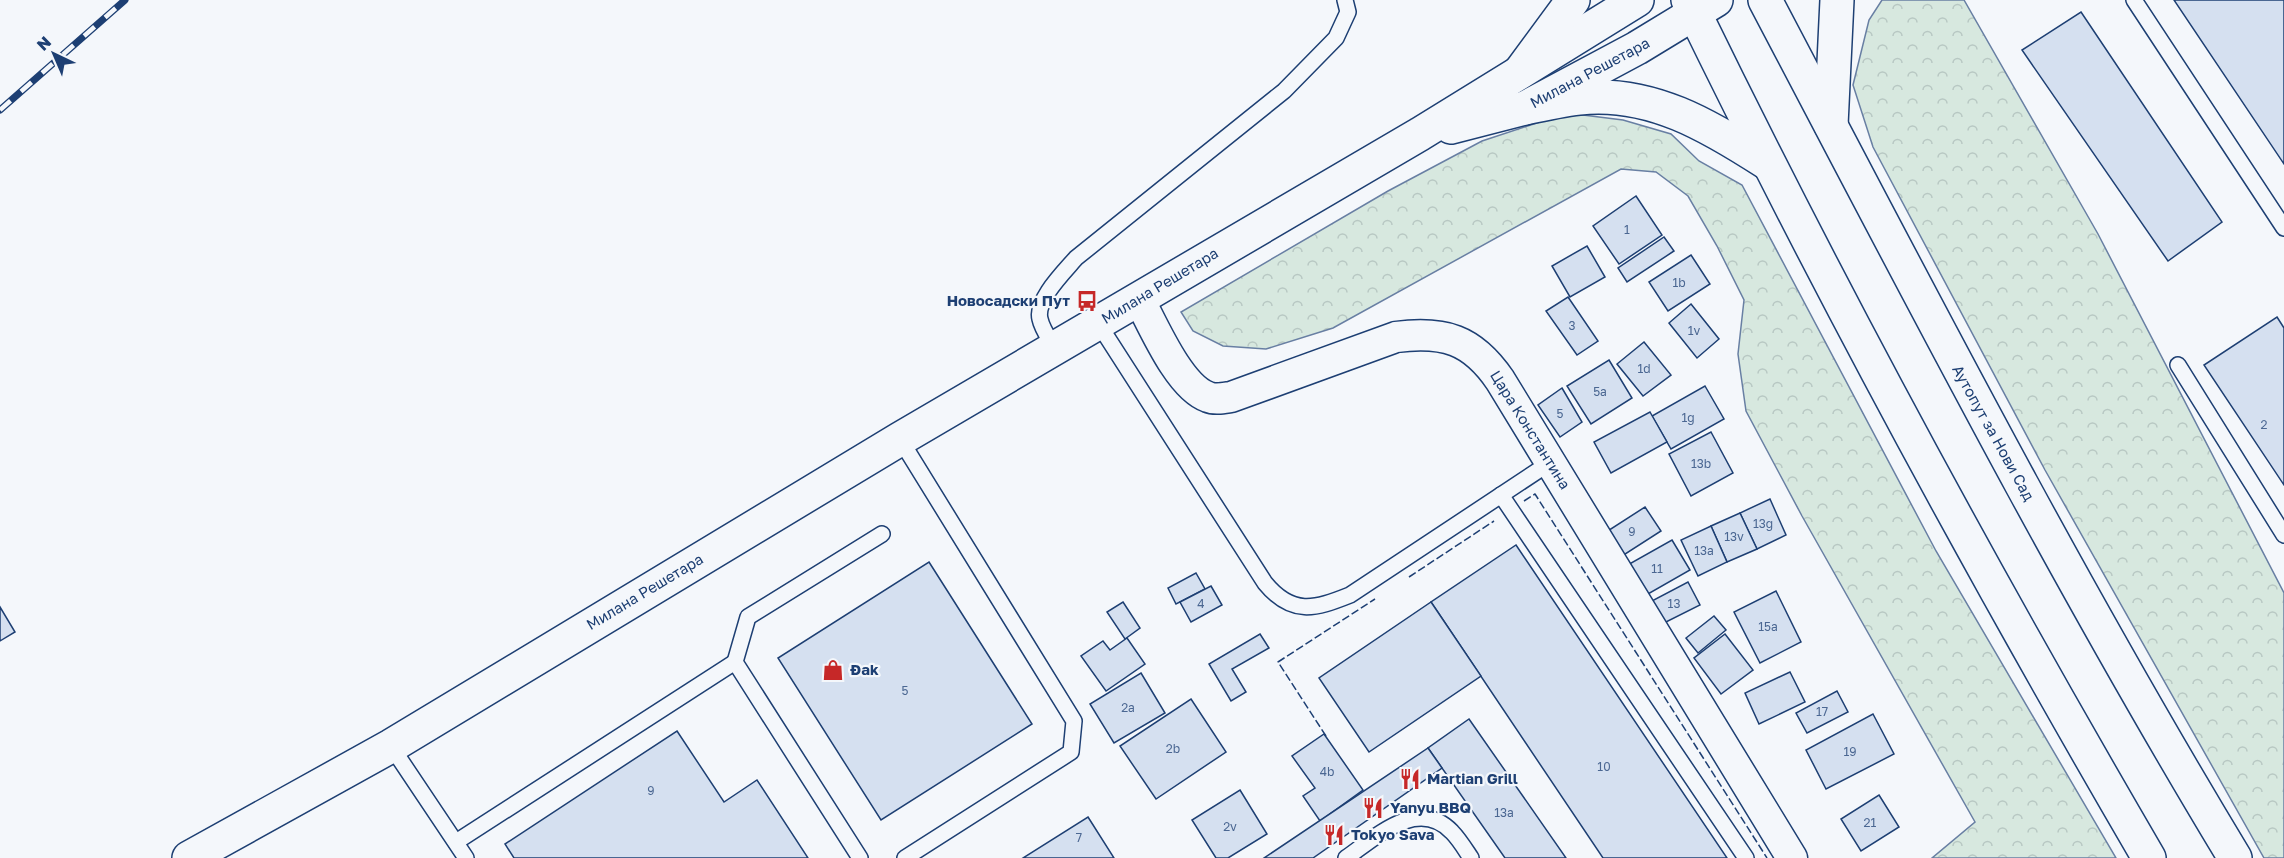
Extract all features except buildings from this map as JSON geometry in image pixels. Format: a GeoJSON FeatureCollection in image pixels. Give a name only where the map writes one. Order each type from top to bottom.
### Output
{"type":"FeatureCollection","features":[{"type":"Feature","properties":{"kind":"main road"},"geometry":{"type":"LineString","coordinates":[[1520,72],[1573,0]]}},
{"type":"Feature","properties":{"kind":"main road","name":"Милана Решетара"},"geometry":{"type":"LineString","coordinates":[[189,858],[391,746],[900,439],[1419,134],[1637,0]]}},
{"type":"Feature","properties":{"kind":"main road","name":"Аутопут за Нови Сад"},"geometry":{"type":"LineString","coordinates":[[1765,0],[1831,129],[2073,580],[2235,858]]}},
{"type":"Feature","properties":{"kind":"main road"},"geometry":{"type":"LineString","coordinates":[[1831,129],[1833,37],[1837,0]]}},
{"type":"Feature","properties":{"kind":"main road","name":"Милана Решетара"},"geometry":{"type":"LineString","coordinates":[[1419,134],[1525,108],[1700,5]]}},
{"type":"Feature","properties":{"kind":"main road"},"geometry":{"type":"LineString","coordinates":[[1700,5],[1768,164],[1992,586],[2149,858]]}},
{"type":"Feature","properties":{"kind":"main road"},"geometry":{"type":"LineString","coordinates":[[1525,108],[1581,97],[1625,99],[1656,104],[1713,128],[1768,164]]}},
{"type":"Feature","properties":{"kind":"street","name":"Цара Константина"},"geometry":{"type":"LineString","coordinates":[[1139,299],[1184,377],[1199,393],[1210,398],[1231,397],[1396,337],[1424,333],[1448,336],[1479,353],[1491,366],[1551,462],[1792,858]]}},
{"type":"Feature","properties":{"kind":"lane"},"geometry":{"type":"LineString","coordinates":[[1055,349],[1039,318],[1041,308],[1048,292],[1076,258],[1284,91],[1336,38],[1348,12],[1345,0]]}},
{"type":"Feature","properties":{"kind":"lane"},"geometry":{"type":"LineString","coordinates":[[2134,0],[2284,228]]}},
{"type":"Feature","properties":{"kind":"lane"},"geometry":{"type":"LineString","coordinates":[[1098,323],[1265,584],[1278,599],[1299,607],[1323,606],[1350,595],[1551,462]]}},
{"type":"Feature","properties":{"kind":"lane"},"geometry":{"type":"LineString","coordinates":[[2178,365],[2284,535]]}},
{"type":"Feature","properties":{"kind":"lane"},"geometry":{"type":"LineString","coordinates":[[900,439],[1074,720],[1071,752],[905,858]]}},
{"type":"Feature","properties":{"kind":"lane"},"geometry":{"type":"LineString","coordinates":[[1501,495],[1746,858]]}},
{"type":"Feature","properties":{"kind":"lane"},"geometry":{"type":"LineString","coordinates":[[456,842],[735,662],[748,617],[882,534]]}},
{"type":"Feature","properties":{"kind":"lane"},"geometry":{"type":"LineString","coordinates":[[735,662],[860,858]]}},
{"type":"Feature","properties":{"kind":"lane"},"geometry":{"type":"LineString","coordinates":[[391,746],[466,858]]}},
{"type":"Feature","properties":{"kind":"lane"},"geometry":{"type":"LineString","coordinates":[[1346,858],[1399,821],[1427,819],[1446,827],[1471,858]]}},
{"type":"Feature","properties":{"kind":"green space"},"geometry":{"type":"Polygon","coordinates":[[[1882,0],[1964,0],[2098,234],[2284,593],[2284,858],[2264,858],[2045,470],[1873,147],[1853,85],[1869,20],[1882,0]]]}},
{"type":"Feature","properties":{"kind":"green space"},"geometry":{"type":"Polygon","coordinates":[[[1567,113],[1623,120],[1671,134],[1699,161],[1742,185],[1936,551],[2116,858],[1932,858],[1975,822],[1802,516],[1746,411],[1738,354],[1744,300],[1717,246],[1688,196],[1656,172],[1621,169],[1333,328],[1266,349],[1223,346],[1193,331],[1181,312],[1388,191],[1482,141],[1567,113]]]}},
{"type":"Feature","properties":{"kind":"railway"},"geometry":{"type":"LineString","coordinates":[[0,110],[125,0]]}},
{"type":"Feature","properties":{"kind":"fence"},"geometry":{"type":"LineString","coordinates":[[1524,501],[1535,494],[1767,858]]}},
{"type":"Feature","properties":{"kind":"fence"},"geometry":{"type":"LineString","coordinates":[[1409,577],[1494,521]]}},
{"type":"Feature","properties":{"kind":"fence"},"geometry":{"type":"LineString","coordinates":[[1326,736],[1278,662],[1375,599]]}},
{"type":"Feature","properties":{"kind":"place","name":"Новосадски Пут"},"geometry":{"type":"Point","coordinates":[1087,301]}},
{"type":"Feature","properties":{"kind":"place","name":"Đak"},"geometry":{"type":"Point","coordinates":[833,670]}},
{"type":"Feature","properties":{"kind":"place","name":"Martian Grill"},"geometry":{"type":"Point","coordinates":[1410,779]}},
{"type":"Feature","properties":{"kind":"place","name":"Yanyu BBQ"},"geometry":{"type":"Point","coordinates":[1373,808]}},
{"type":"Feature","properties":{"kind":"place","name":"Tokyo Sava"},"geometry":{"type":"Point","coordinates":[1334,835]}}]}
